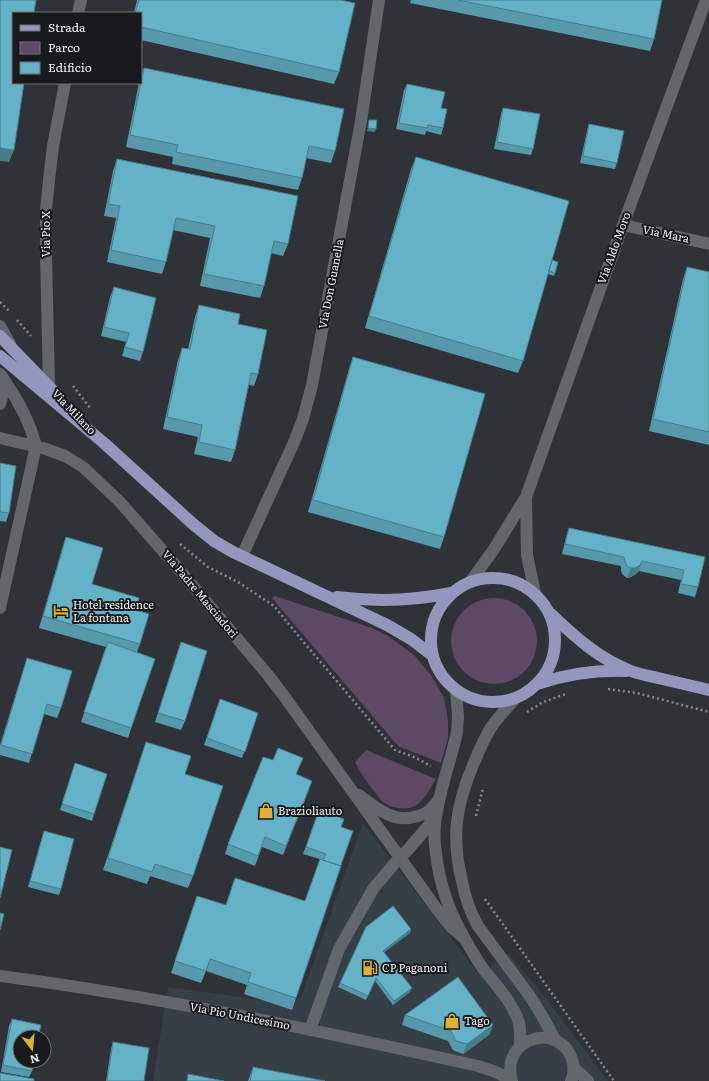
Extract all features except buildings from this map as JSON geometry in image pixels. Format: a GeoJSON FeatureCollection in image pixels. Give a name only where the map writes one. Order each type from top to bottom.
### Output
{"type":"FeatureCollection","features":[{"type":"Feature","properties":{"kind":"main road","name":"Via Milano"},"geometry":{"type":"LineString","coordinates":[[0,336],[104,443]]}},
{"type":"Feature","properties":{"kind":"main road","name":"Via Milano"},"geometry":{"type":"LineString","coordinates":[[0,356],[104,443]]}},
{"type":"Feature","properties":{"kind":"main road"},"geometry":{"type":"LineString","coordinates":[[104,443],[186,518],[214,541],[396,630],[432,655]]}},
{"type":"Feature","properties":{"kind":"main road"},"geometry":{"type":"LineString","coordinates":[[550,613],[556,631],[555,650],[549,669],[537,684],[527,693],[515,699],[495,703],[475,700],[456,690],[441,675],[432,655],[430,638],[433,622],[440,606],[451,593],[461,586],[471,581],[488,578],[504,578],[521,584],[535,593],[550,613],[572,634],[592,650],[631,672]]}},
{"type":"Feature","properties":{"kind":"main road"},"geometry":{"type":"LineString","coordinates":[[326,596],[389,601],[451,593]]}},
{"type":"Feature","properties":{"kind":"main road"},"geometry":{"type":"LineString","coordinates":[[537,684],[582,673],[605,671],[631,672],[709,690]]}},
{"type":"Feature","properties":{"kind":"street"},"geometry":{"type":"LineString","coordinates":[[78,12],[81,0]]}},
{"type":"Feature","properties":{"kind":"street","name":"Via Don Guanella"},"geometry":{"type":"LineString","coordinates":[[242,556],[290,452],[302,419],[315,369],[361,121],[379,0]]}},
{"type":"Feature","properties":{"kind":"street","name":"Via Aldo Moro"},"geometry":{"type":"LineString","coordinates":[[471,581],[502,536],[526,497],[623,225],[706,0]]}},
{"type":"Feature","properties":{"kind":"street","name":"Via Pio X"},"geometry":{"type":"LineString","coordinates":[[49,386],[46,210],[51,160],[65,84]]}},
{"type":"Feature","properties":{"kind":"street","name":"Via Mara"},"geometry":{"type":"LineString","coordinates":[[623,225],[709,244]]}},
{"type":"Feature","properties":{"kind":"street"},"geometry":{"type":"LineString","coordinates":[[0,326],[13,349]]}},
{"type":"Feature","properties":{"kind":"street"},"geometry":{"type":"LineString","coordinates":[[0,404],[3,393],[2,378]]}},
{"type":"Feature","properties":{"kind":"street"},"geometry":{"type":"LineString","coordinates":[[0,608],[36,446],[27,420],[16,399],[2,378]]}},
{"type":"Feature","properties":{"kind":"street","name":"Via Padre Masciadori"},"geometry":{"type":"LineString","coordinates":[[0,438],[36,446],[58,453],[88,472],[120,502],[268,675],[443,918],[465,939]]}},
{"type":"Feature","properties":{"kind":"street","name":"Via Aldo Moro"},"geometry":{"type":"LineString","coordinates":[[526,497],[527,555],[535,593]]}},
{"type":"Feature","properties":{"kind":"street"},"geometry":{"type":"LineString","coordinates":[[456,690],[458,717],[457,732],[435,818],[436,853],[440,876],[449,906],[465,939],[515,1013],[520,1029],[520,1047]]}},
{"type":"Feature","properties":{"kind":"street"},"geometry":{"type":"LineString","coordinates":[[515,699],[490,729],[481,746],[469,776],[457,818],[457,856],[466,898],[474,920],[542,1014],[556,1041]]}},
{"type":"Feature","properties":{"kind":"street"},"geometry":{"type":"LineString","coordinates":[[348,787],[383,812],[402,818],[412,818],[428,811],[440,798]]}},
{"type":"Feature","properties":{"kind":"street"},"geometry":{"type":"LineString","coordinates":[[310,1030],[339,949],[373,890],[435,818]]}},
{"type":"Feature","properties":{"kind":"street","name":"Via Pio Undicesimo"},"geometry":{"type":"LineString","coordinates":[[0,976],[152,999],[310,1030],[478,1066]]}},
{"type":"Feature","properties":{"kind":"street"},"geometry":{"type":"LineString","coordinates":[[512,1081],[510,1068],[516,1051],[524,1043],[537,1038],[548,1038],[556,1041],[565,1048],[572,1057],[574,1068],[572,1081]]}},
{"type":"Feature","properties":{"kind":"street"},"geometry":{"type":"LineString","coordinates":[[478,1066],[498,1066],[512,1062]]}},
{"type":"Feature","properties":{"kind":"street"},"geometry":{"type":"LineString","coordinates":[[478,1066],[496,1072],[512,1081]]}},
{"type":"Feature","properties":{"kind":"street"},"geometry":{"type":"LineString","coordinates":[[574,1068],[588,1081]]}},
{"type":"Feature","properties":{"kind":"path"},"geometry":{"type":"LineString","coordinates":[[0,302],[34,338]]}},
{"type":"Feature","properties":{"kind":"path"},"geometry":{"type":"LineString","coordinates":[[176,540],[208,567],[238,582],[274,606],[395,750],[433,766]]}},
{"type":"Feature","properties":{"kind":"path"},"geometry":{"type":"LineString","coordinates":[[606,688],[637,693],[709,712]]}},
{"type":"Feature","properties":{"kind":"path"},"geometry":{"type":"LineString","coordinates":[[526,713],[543,702],[571,693]]}},
{"type":"Feature","properties":{"kind":"path"},"geometry":{"type":"LineString","coordinates":[[475,820],[485,781]]}},
{"type":"Feature","properties":{"kind":"path"},"geometry":{"type":"LineString","coordinates":[[485,899],[614,1081]]}},
{"type":"Feature","properties":{"kind":"shaded area"},"geometry":{"type":"Polygon","coordinates":[[[363,823],[480,976],[508,953],[546,998],[608,1081],[153,1081],[168,987],[290,1004],[301,997],[363,823]]]}},
{"type":"Feature","properties":{"kind":"green space"},"geometry":{"type":"Polygon","coordinates":[[[275,596],[372,628],[388,636],[414,655],[431,675],[444,698],[448,720],[448,738],[441,763],[398,746],[272,598],[275,596]]]}},
{"type":"Feature","properties":{"kind":"green space"},"geometry":{"type":"Polygon","coordinates":[[[494,598],[511,601],[525,610],[534,624],[537,641],[534,658],[525,672],[511,681],[494,684],[477,681],[463,672],[454,658],[451,641],[454,624],[463,610],[477,601],[494,598]]]}},
{"type":"Feature","properties":{"kind":"green space"},"geometry":{"type":"Polygon","coordinates":[[[366,750],[436,779],[424,797],[415,806],[411,808],[398,808],[389,805],[380,799],[355,762],[366,750]]]}},
{"type":"Feature","properties":{"kind":"place","name":"Hotel residence La fontana"},"geometry":{"type":"Point","coordinates":[61,611]}},
{"type":"Feature","properties":{"kind":"place","name":"Brazioliauto"},"geometry":{"type":"Point","coordinates":[266,811]}},
{"type":"Feature","properties":{"kind":"place","name":"CP Paganoni"},"geometry":{"type":"Point","coordinates":[370,968]}},
{"type":"Feature","properties":{"kind":"place","name":"Tago"},"geometry":{"type":"Point","coordinates":[452,1021]}}]}
